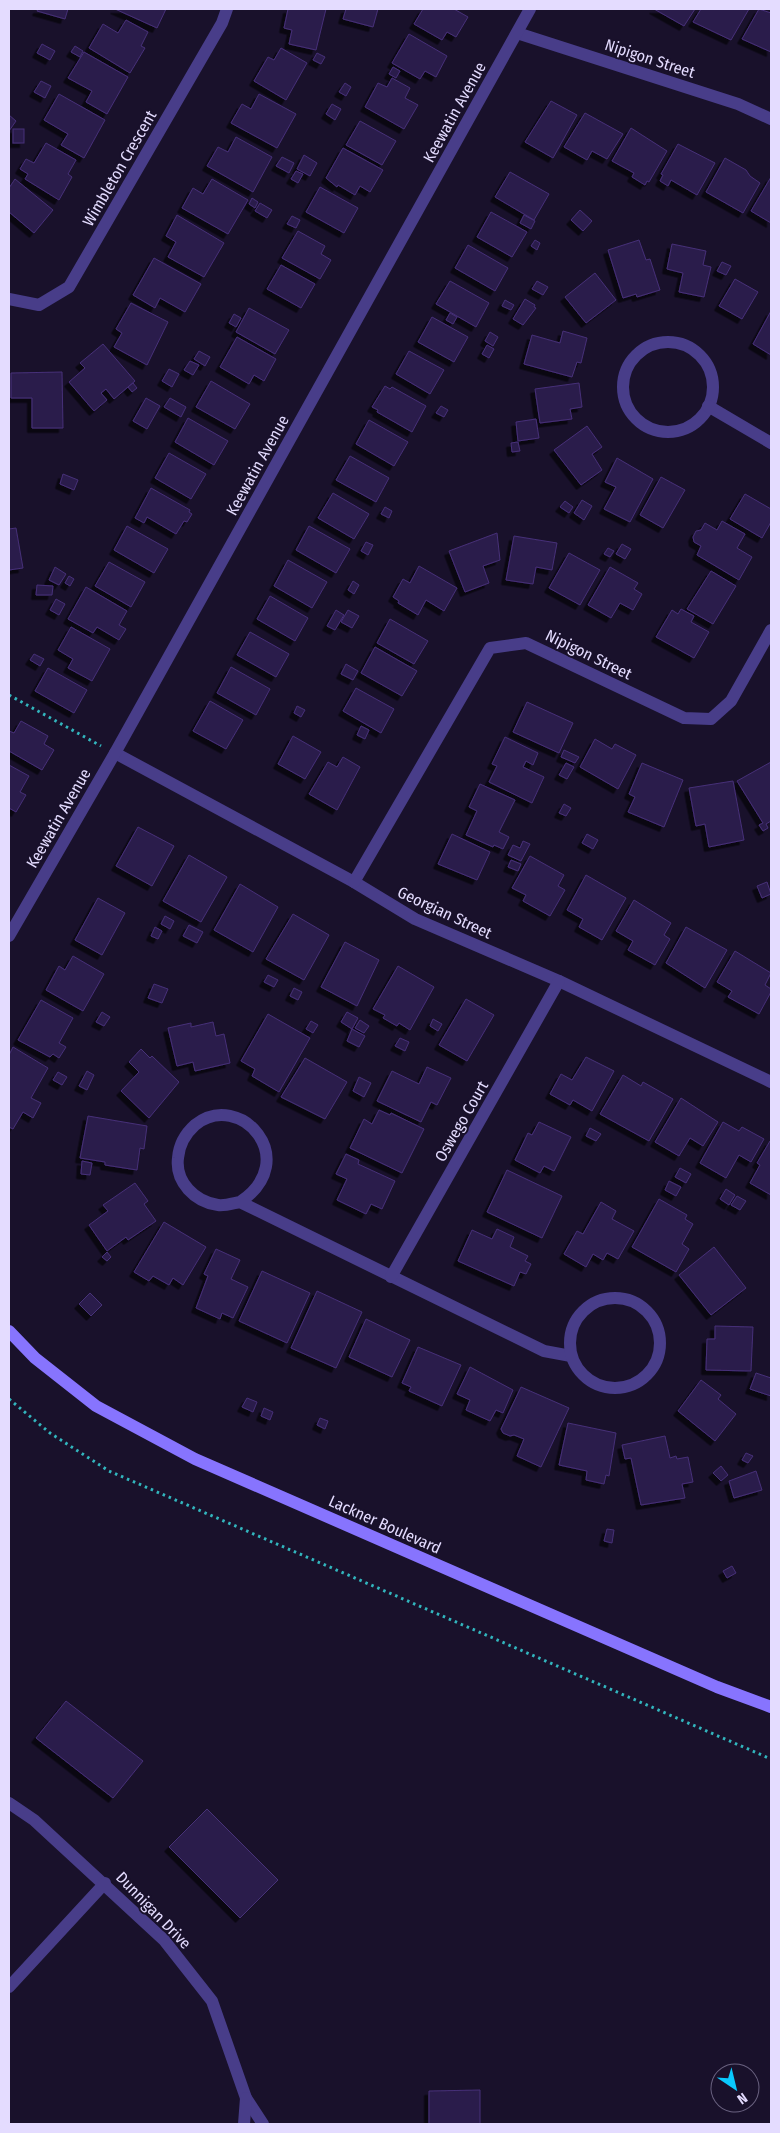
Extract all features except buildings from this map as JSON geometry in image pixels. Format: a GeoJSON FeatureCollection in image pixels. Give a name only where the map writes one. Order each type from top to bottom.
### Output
{"type":"FeatureCollection","features":[{"type":"Feature","properties":{"kind":"main road","name":"Lackner Boulevard"},"geometry":{"type":"LineString","coordinates":[[9,1331],[35,1358],[96,1406],[195,1459],[708,1683],[771,1708]]}},
{"type":"Feature","properties":{"kind":"street","name":"Wimbleton Crescent"},"geometry":{"type":"LineString","coordinates":[[9,299],[39,304],[69,287],[222,23],[227,9]]}},
{"type":"Feature","properties":{"kind":"street","name":"Keewatin Avenue"},"geometry":{"type":"LineString","coordinates":[[9,936],[114,754],[530,9]]}},
{"type":"Feature","properties":{"kind":"street","name":"Nipigon Street"},"geometry":{"type":"LineString","coordinates":[[517,33],[738,104],[771,119]]}},
{"type":"Feature","properties":{"kind":"street"},"geometry":{"type":"LineString","coordinates":[[660,343],[682,344],[696,352],[705,362],[711,376],[713,391],[708,406],[695,422],[682,430],[666,432],[645,426],[633,416],[625,402],[623,386],[625,372],[633,358],[645,348],[660,343]]}},
{"type":"Feature","properties":{"kind":"street"},"geometry":{"type":"LineString","coordinates":[[708,406],[771,443]]}},
{"type":"Feature","properties":{"kind":"street","name":"Nipigon Street"},"geometry":{"type":"LineString","coordinates":[[354,882],[490,648],[526,643],[684,718],[711,719],[731,701],[771,630]]}},
{"type":"Feature","properties":{"kind":"street","name":"Georgian Street"},"geometry":{"type":"LineString","coordinates":[[114,754],[354,882],[415,919],[559,981],[771,1082]]}},
{"type":"Feature","properties":{"kind":"street","name":"Oswego Court"},"geometry":{"type":"LineString","coordinates":[[391,1277],[559,981]]}},
{"type":"Feature","properties":{"kind":"street"},"geometry":{"type":"LineString","coordinates":[[240,1202],[254,1193],[263,1180],[267,1159],[262,1138],[246,1122],[231,1116],[216,1116],[201,1121],[189,1130],[180,1143],[177,1159],[179,1174],[191,1194],[205,1202],[220,1206],[240,1202],[544,1351],[571,1356],[579,1370],[590,1381],[605,1387],[619,1388],[634,1384],[650,1371],[658,1358],[660,1340],[656,1324],[650,1314],[638,1303],[620,1298],[604,1298],[586,1308],[575,1320],[570,1335],[571,1356]]}},
{"type":"Feature","properties":{"kind":"street","name":"Dunnigan Drive"},"geometry":{"type":"LineString","coordinates":[[9,1804],[34,1820],[105,1882],[164,1940],[212,2001],[246,2098],[263,2124]]}},
{"type":"Feature","properties":{"kind":"street"},"geometry":{"type":"LineString","coordinates":[[9,1987],[105,1882]]}},
{"type":"Feature","properties":{"kind":"street","name":"Dunnigan Drive"},"geometry":{"type":"LineString","coordinates":[[244,2124],[246,2098]]}},
{"type":"Feature","properties":{"kind":"path"},"geometry":{"type":"LineString","coordinates":[[9,695],[102,746]]}},
{"type":"Feature","properties":{"kind":"path"},"geometry":{"type":"LineString","coordinates":[[9,1399],[50,1433],[109,1471],[771,1759]]}}]}
